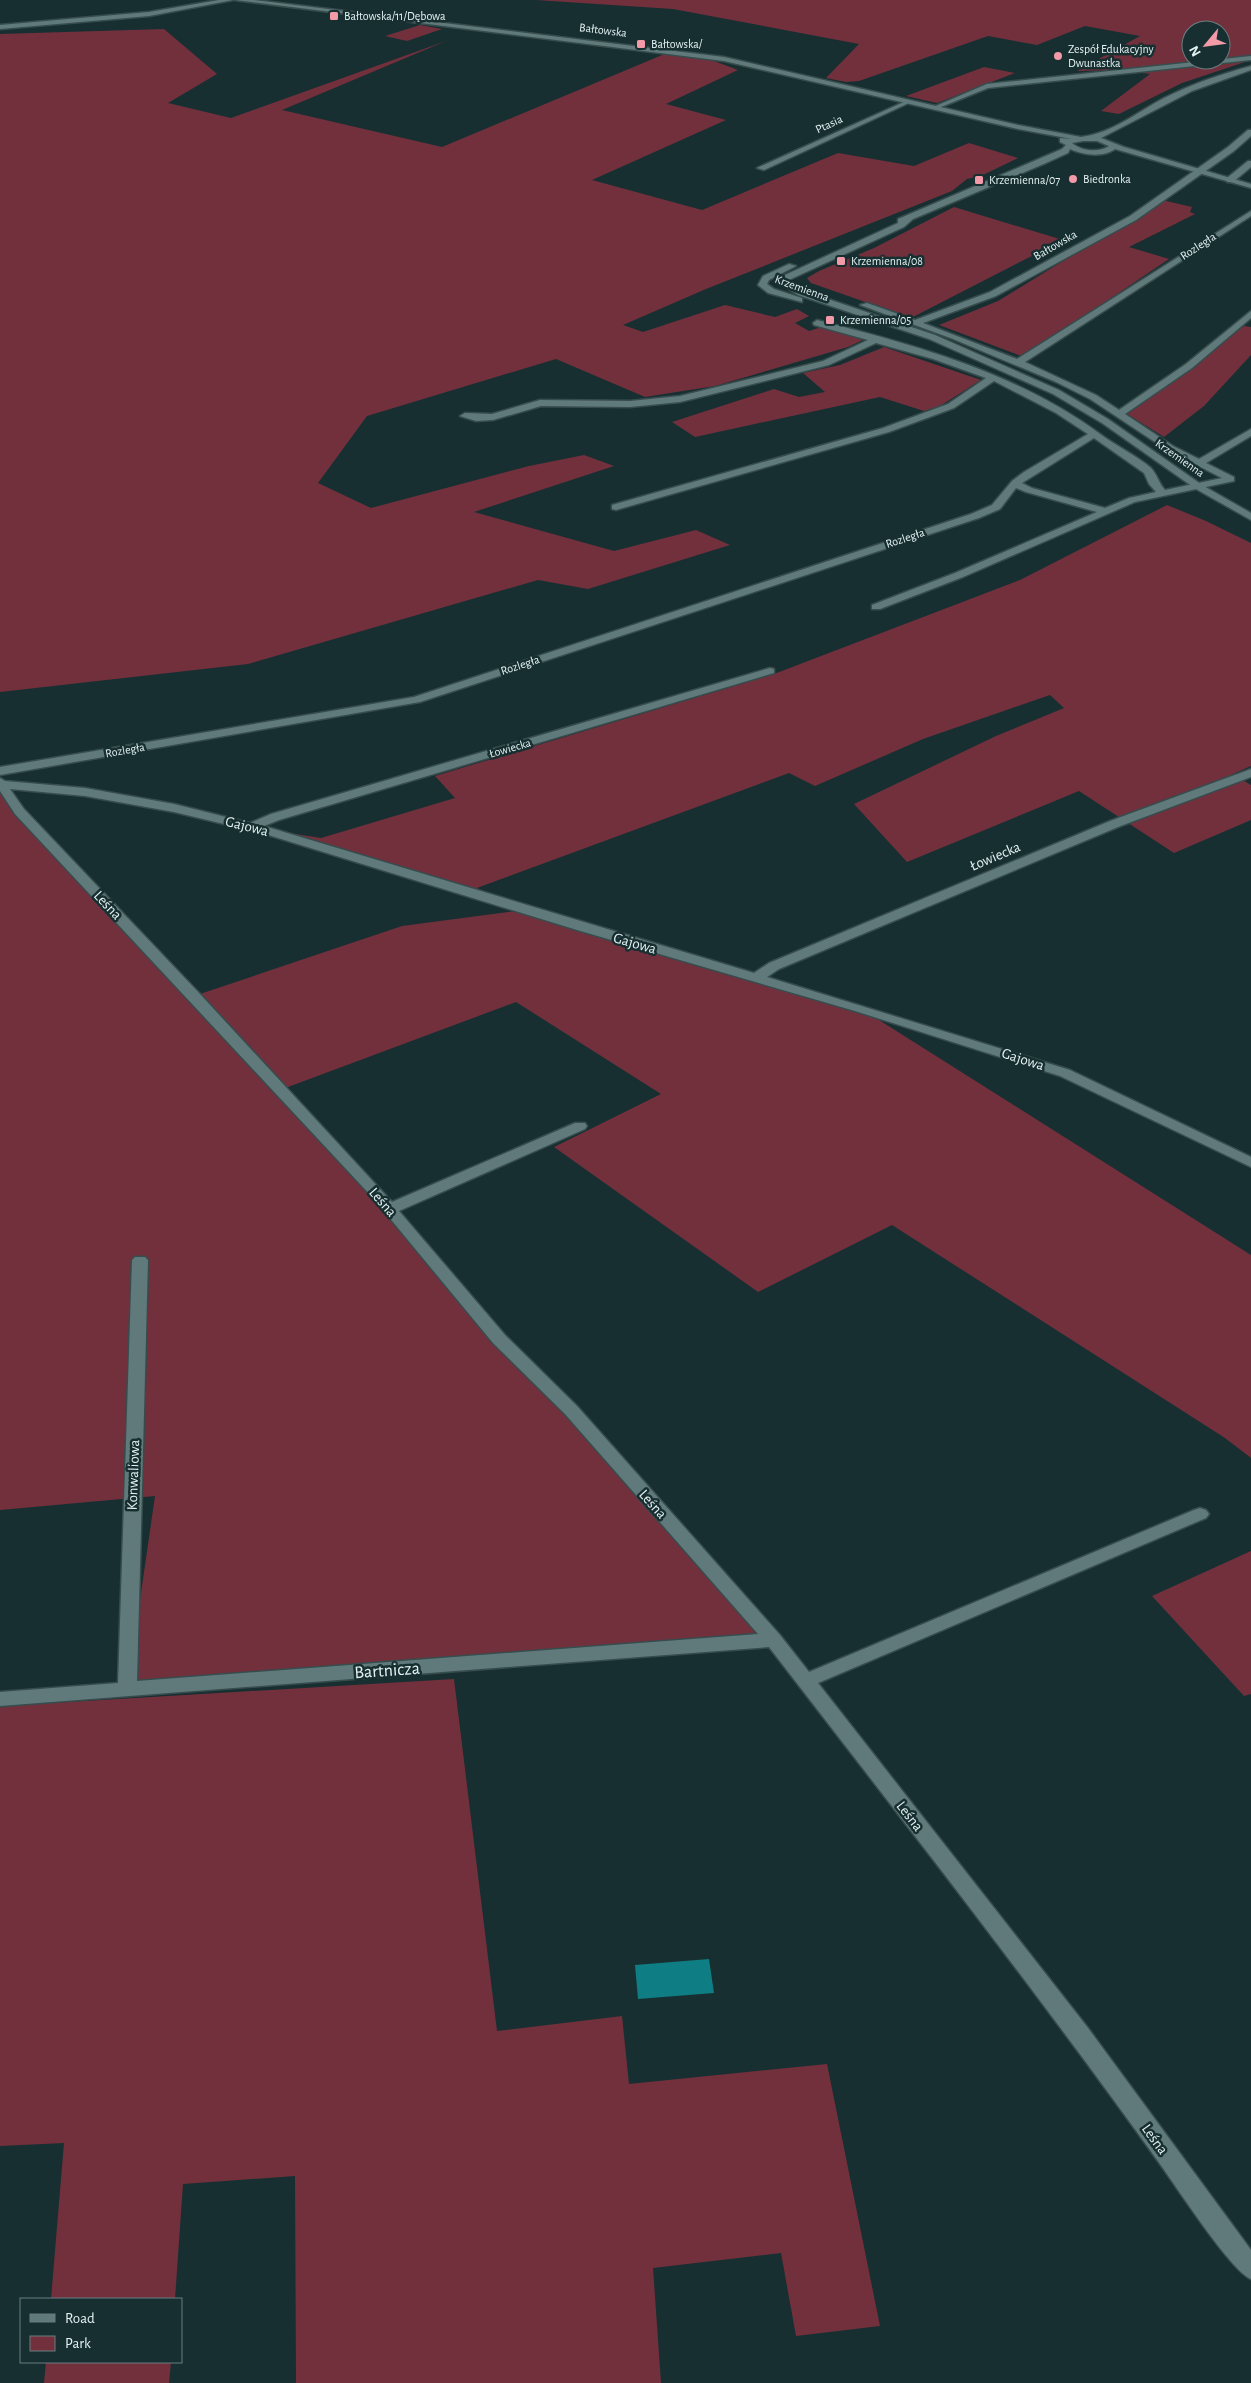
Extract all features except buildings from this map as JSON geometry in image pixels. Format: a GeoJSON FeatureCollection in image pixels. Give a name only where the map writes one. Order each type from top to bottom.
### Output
{"type":"FeatureCollection","features":[{"type":"Feature","properties":{"kind":"street"},"geometry":{"type":"LineString","coordinates":[[0,27],[148,14],[230,0]]}},
{"type":"Feature","properties":{"kind":"street","name":"Bałtowska"},"geometry":{"type":"LineString","coordinates":[[238,0],[724,59],[1018,127],[1113,144]]}},
{"type":"Feature","properties":{"kind":"street"},"geometry":{"type":"LineString","coordinates":[[934,108],[987,86],[1251,58]]}},
{"type":"Feature","properties":{"kind":"street"},"geometry":{"type":"LineString","coordinates":[[1251,68],[1187,90],[1154,106],[1124,126],[1110,140],[1113,144],[1164,161],[1251,186]]}},
{"type":"Feature","properties":{"kind":"street","name":"Ptasia"},"geometry":{"type":"LineString","coordinates":[[761,168],[908,102]]}},
{"type":"Feature","properties":{"kind":"street","name":"Krzemienna"},"geometry":{"type":"LineString","coordinates":[[990,363],[926,345],[771,291],[762,285],[766,278],[846,241],[891,223],[909,219],[1043,161],[1065,151],[1070,144],[1102,136],[1124,126]]}},
{"type":"Feature","properties":{"kind":"street","name":"Bałtowska"},"geometry":{"type":"LineString","coordinates":[[1018,127],[1089,152]]}},
{"type":"Feature","properties":{"kind":"street","name":"Bałtowska"},"geometry":{"type":"LineString","coordinates":[[914,323],[993,294],[1125,222],[1199,171],[1251,132]]}},
{"type":"Feature","properties":{"kind":"street"},"geometry":{"type":"LineString","coordinates":[[1103,151],[1112,149],[1113,144]]}},
{"type":"Feature","properties":{"kind":"street"},"geometry":{"type":"LineString","coordinates":[[1103,151],[1164,161]]}},
{"type":"Feature","properties":{"kind":"street","name":"Krzemienna"},"geometry":{"type":"LineString","coordinates":[[1043,161],[1103,151]]}},
{"type":"Feature","properties":{"kind":"street"},"geometry":{"type":"LineString","coordinates":[[1230,180],[1251,162]]}},
{"type":"Feature","properties":{"kind":"street","name":"Rozległa"},"geometry":{"type":"LineString","coordinates":[[1019,362],[1091,319],[1186,253],[1251,213]]}},
{"type":"Feature","properties":{"kind":"street","name":"Krzemienna"},"geometry":{"type":"LineString","coordinates":[[909,219],[901,225],[788,277],[783,283],[801,293],[932,337],[1056,392],[1105,421],[1199,487],[1251,518]]}},
{"type":"Feature","properties":{"kind":"street"},"geometry":{"type":"LineString","coordinates":[[864,306],[1019,362],[1093,398],[1170,448],[1231,479],[1132,500],[959,575],[876,607]]}},
{"type":"Feature","properties":{"kind":"street"},"geometry":{"type":"LineString","coordinates":[[1120,414],[1189,366],[1251,314]]}},
{"type":"Feature","properties":{"kind":"street"},"geometry":{"type":"LineString","coordinates":[[817,323],[936,357],[1029,394],[1095,434],[1148,471],[1154,484],[1163,494]]}},
{"type":"Feature","properties":{"kind":"street"},"geometry":{"type":"LineString","coordinates":[[466,416],[487,418],[540,403],[630,404],[680,399],[826,363],[877,339]]}},
{"type":"Feature","properties":{"kind":"street"},"geometry":{"type":"LineString","coordinates":[[616,507],[886,430],[951,406],[992,378]]}},
{"type":"Feature","properties":{"kind":"street"},"geometry":{"type":"LineString","coordinates":[[1200,462],[1251,432]]}},
{"type":"Feature","properties":{"kind":"street","name":"Rozległa"},"geometry":{"type":"LineString","coordinates":[[0,780],[416,700],[975,516],[996,507],[1015,483],[1095,434]]}},
{"type":"Feature","properties":{"kind":"street"},"geometry":{"type":"LineString","coordinates":[[1015,483],[1029,490],[1105,511]]}},
{"type":"Feature","properties":{"kind":"street","name":"Łowiecka"},"geometry":{"type":"LineString","coordinates":[[251,827],[284,815],[770,671]]}},
{"type":"Feature","properties":{"kind":"street","name":"Łowiecka"},"geometry":{"type":"LineString","coordinates":[[756,978],[774,966],[1104,828],[1251,773]]}},
{"type":"Feature","properties":{"kind":"street","name":"Gajowa"},"geometry":{"type":"LineString","coordinates":[[0,780],[85,792],[174,808],[251,827],[860,1008],[1065,1073],[1251,1163]]}},
{"type":"Feature","properties":{"kind":"street","name":"Leśna"},"geometry":{"type":"LineString","coordinates":[[0,780],[19,811],[194,996],[390,1209],[499,1339],[571,1410],[774,1640],[1080,2036],[1224,2234],[1251,2268]]}},
{"type":"Feature","properties":{"kind":"street"},"geometry":{"type":"LineString","coordinates":[[390,1209],[580,1126]]}},
{"type":"Feature","properties":{"kind":"street"},"geometry":{"type":"LineString","coordinates":[[1238,1156],[1251,1148]]}},
{"type":"Feature","properties":{"kind":"street","name":"Konwaliowa"},"geometry":{"type":"LineString","coordinates":[[127,1690],[140,1260]]}},
{"type":"Feature","properties":{"kind":"street"},"geometry":{"type":"LineString","coordinates":[[805,1681],[1200,1514]]}},
{"type":"Feature","properties":{"kind":"street","name":"Bartnicza"},"geometry":{"type":"LineString","coordinates":[[0,1700],[774,1640]]}},
{"type":"Feature","properties":{"kind":"green space"},"geometry":{"type":"Polygon","coordinates":[[[536,0],[1251,0],[1251,60],[1231,67],[1231,20],[1181,20],[1181,70],[1221,70],[1182,83],[1119,114],[1101,111],[1150,74],[1120,70],[1077,71],[1140,36],[1085,26],[1037,45],[988,36],[859,81],[846,82],[826,78],[859,44],[673,9],[536,0]]]}},
{"type":"Feature","properties":{"kind":"green space"},"geometry":{"type":"Polygon","coordinates":[[[420,25],[442,29],[407,41],[385,36],[420,25]]]}},
{"type":"Feature","properties":{"kind":"green space"},"geometry":{"type":"Polygon","coordinates":[[[164,29],[217,74],[168,103],[231,118],[446,41],[282,110],[442,147],[667,53],[714,61],[738,70],[666,104],[726,120],[592,180],[702,210],[838,153],[914,166],[969,143],[1018,158],[983,175],[967,179],[952,191],[706,289],[623,325],[643,332],[725,305],[775,317],[797,309],[809,316],[795,323],[809,331],[822,327],[867,338],[848,347],[715,386],[645,397],[556,359],[367,416],[318,483],[371,508],[529,466],[584,455],[614,466],[474,512],[614,551],[696,530],[730,545],[588,589],[538,580],[248,664],[0,692],[0,34],[164,29]]]}},
{"type":"Feature","properties":{"kind":"green space"},"geometry":{"type":"Polygon","coordinates":[[[984,67],[1015,73],[937,103],[906,96],[984,67]]]}},
{"type":"Feature","properties":{"kind":"green space"},"geometry":{"type":"Polygon","coordinates":[[[1162,200],[1192,207],[1190,212],[1195,214],[1129,247],[1169,259],[1024,357],[939,325],[998,301],[1162,200]]]}},
{"type":"Feature","properties":{"kind":"green space"},"geometry":{"type":"Polygon","coordinates":[[[954,207],[1063,240],[911,318],[811,283],[807,278],[874,248],[954,207]]]}},
{"type":"Feature","properties":{"kind":"green space"},"geometry":{"type":"Polygon","coordinates":[[[1244,326],[1251,327],[1251,355],[1204,406],[1164,437],[1127,414],[1244,326]]]}},
{"type":"Feature","properties":{"kind":"green space"},"geometry":{"type":"Polygon","coordinates":[[[884,347],[981,380],[940,406],[924,411],[880,397],[695,437],[672,422],[774,389],[799,397],[825,392],[803,373],[840,365],[884,347]]]}},
{"type":"Feature","properties":{"kind":"green space"},"geometry":{"type":"Polygon","coordinates":[[[1167,505],[1251,543],[1251,766],[1233,774],[1251,785],[1251,820],[1174,853],[1079,791],[907,862],[854,804],[996,736],[1064,708],[1050,695],[923,739],[815,786],[789,773],[477,888],[525,910],[860,1008],[1251,1255],[1251,1458],[1225,1438],[892,1225],[758,1292],[554,1147],[661,1094],[516,1002],[280,1090],[774,1640],[127,1690],[155,1496],[0,1510],[0,784],[194,996],[402,926],[523,910],[251,827],[321,838],[455,798],[435,776],[774,674],[1020,580],[1167,505]]]}},
{"type":"Feature","properties":{"kind":"green space"},"geometry":{"type":"Polygon","coordinates":[[[1251,1551],[1251,1694],[1244,1696],[1152,1596],[1251,1551]]]}},
{"type":"Feature","properties":{"kind":"green space"},"geometry":{"type":"Polygon","coordinates":[[[454,1679],[497,2031],[622,2016],[629,2084],[827,2064],[880,2326],[796,2336],[781,2253],[653,2268],[661,2383],[296,2383],[295,2176],[183,2184],[175,2298],[51,2298],[64,2143],[0,2146],[0,1706],[454,1679]]]}},
{"type":"Feature","properties":{"kind":"green space"},"geometry":{"type":"Polygon","coordinates":[[[46,2363],[171,2363],[169,2383],[44,2383],[46,2363]]]}},
{"type":"Feature","properties":{"kind":"water"},"geometry":{"type":"Polygon","coordinates":[[[709,1959],[714,1993],[638,1999],[635,1965],[709,1959]]]}},
{"type":"Feature","properties":{"kind":"place","name":"Bałtowska/11/Dębowa"},"geometry":{"type":"Point","coordinates":[334,16]}},
{"type":"Feature","properties":{"kind":"place","name":"Bałtowska/"},"geometry":{"type":"Point","coordinates":[641,44]}},
{"type":"Feature","properties":{"kind":"place","name":"Zespół Edukacyjny Dwunastka"},"geometry":{"type":"Point","coordinates":[1058,56]}},
{"type":"Feature","properties":{"kind":"place","name":"Biedronka"},"geometry":{"type":"Point","coordinates":[1073,179]}},
{"type":"Feature","properties":{"kind":"place","name":"Krzemienna/07"},"geometry":{"type":"Point","coordinates":[979,180]}},
{"type":"Feature","properties":{"kind":"place","name":"Krzemienna/08"},"geometry":{"type":"Point","coordinates":[841,261]}},
{"type":"Feature","properties":{"kind":"place","name":"Krzemienna/05"},"geometry":{"type":"Point","coordinates":[830,320]}}]}
